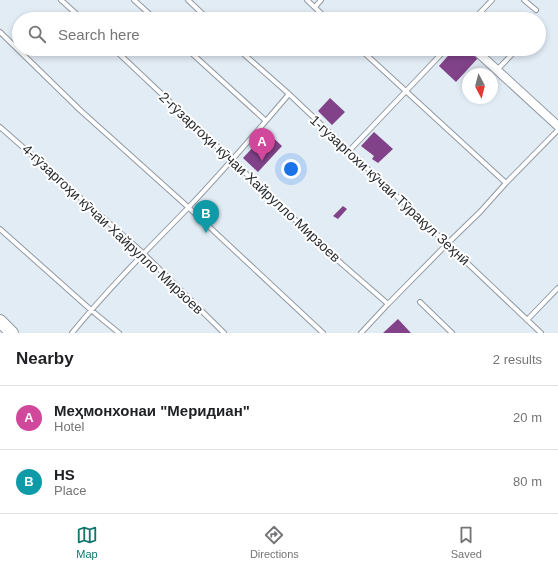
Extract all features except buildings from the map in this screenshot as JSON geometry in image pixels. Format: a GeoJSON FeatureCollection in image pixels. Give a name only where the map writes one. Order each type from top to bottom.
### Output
{"type":"FeatureCollection","features":[{"type":"Feature","properties":{"kind":"street"},"geometry":{"type":"LineString","coordinates":[[482,56],[496,68]]}},
{"type":"Feature","properties":{"kind":"street"},"geometry":{"type":"LineString","coordinates":[[498,70],[558,126]]}},
{"type":"Feature","properties":{"kind":"lane"},"geometry":{"type":"LineString","coordinates":[[61,0],[74,12]]}},
{"type":"Feature","properties":{"kind":"lane"},"geometry":{"type":"LineString","coordinates":[[134,0],[147,12]]}},
{"type":"Feature","properties":{"kind":"lane"},"geometry":{"type":"LineString","coordinates":[[188,0],[201,12]]}},
{"type":"Feature","properties":{"kind":"lane"},"geometry":{"type":"LineString","coordinates":[[307,0],[320,12]]}},
{"type":"Feature","properties":{"kind":"lane"},"geometry":{"type":"LineString","coordinates":[[315,7],[322,0]]}},
{"type":"Feature","properties":{"kind":"lane"},"geometry":{"type":"LineString","coordinates":[[481,12],[492,0]]}},
{"type":"Feature","properties":{"kind":"lane"},"geometry":{"type":"LineString","coordinates":[[524,0],[536,10]]}},
{"type":"Feature","properties":{"kind":"lane"},"geometry":{"type":"LineString","coordinates":[[0,32],[12,44]]}},
{"type":"Feature","properties":{"kind":"lane"},"geometry":{"type":"LineString","coordinates":[[25,56],[80,110],[188,207],[323,333]]}},
{"type":"Feature","properties":{"kind":"lane","name":"2-гӯзаргоҳи кӯчаи Хайрулло Мирзоев"},"geometry":{"type":"LineString","coordinates":[[121,56],[342,264],[388,304]]}},
{"type":"Feature","properties":{"kind":"lane"},"geometry":{"type":"LineString","coordinates":[[195,56],[266,121]]}},
{"type":"Feature","properties":{"kind":"lane","name":"1-гузаргохи кӯчаи Тӯрақул Зеҳнӣ"},"geometry":{"type":"LineString","coordinates":[[246,56],[350,151],[541,333]]}},
{"type":"Feature","properties":{"kind":"lane"},"geometry":{"type":"LineString","coordinates":[[367,56],[506,183]]}},
{"type":"Feature","properties":{"kind":"lane"},"geometry":{"type":"LineString","coordinates":[[350,151],[439,56]]}},
{"type":"Feature","properties":{"kind":"lane"},"geometry":{"type":"LineString","coordinates":[[498,70],[511,56]]}},
{"type":"Feature","properties":{"kind":"lane"},"geometry":{"type":"LineString","coordinates":[[72,333],[143,253],[232,160],[289,94]]}},
{"type":"Feature","properties":{"kind":"lane","name":"4-гӯзаргоҳи кӯчаи Хайрулло Мирзоев"},"geometry":{"type":"LineString","coordinates":[[0,127],[143,253],[224,333]]}},
{"type":"Feature","properties":{"kind":"lane"},"geometry":{"type":"LineString","coordinates":[[361,333],[558,130]]}},
{"type":"Feature","properties":{"kind":"lane"},"geometry":{"type":"LineString","coordinates":[[0,228],[91,310],[119,333]]}},
{"type":"Feature","properties":{"kind":"lane"},"geometry":{"type":"LineString","coordinates":[[527,320],[558,288]]}},
{"type":"Feature","properties":{"kind":"lane"},"geometry":{"type":"LineString","coordinates":[[420,302],[452,333]]}},
{"type":"Feature","properties":{"kind":"place","name":"Меҳмонхонаи \"Меридиан\""},"geometry":{"type":"Point","coordinates":[262,161]}},
{"type":"Feature","properties":{"kind":"place","name":"HS"},"geometry":{"type":"Point","coordinates":[206,233]}}]}
